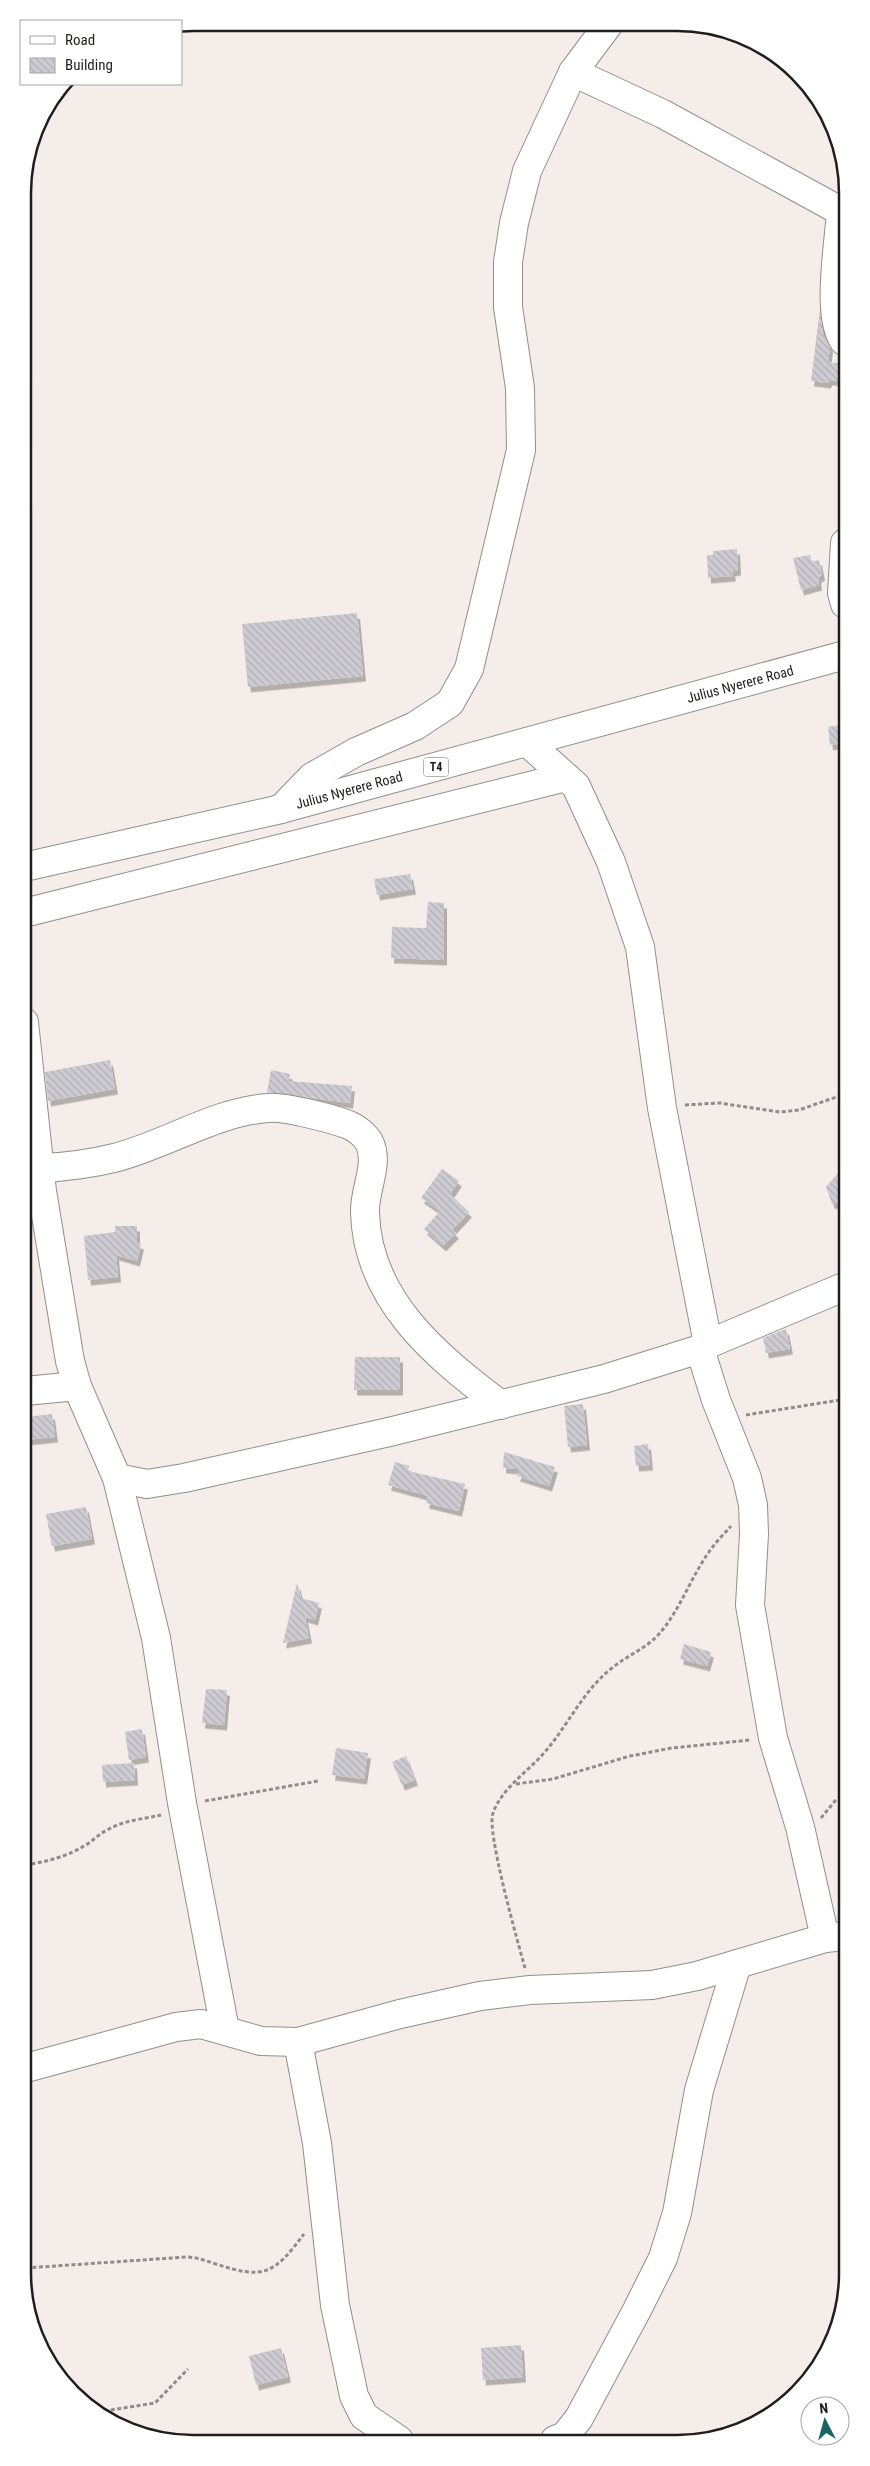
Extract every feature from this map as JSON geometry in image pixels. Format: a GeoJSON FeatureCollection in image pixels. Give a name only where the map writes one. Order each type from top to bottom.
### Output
{"type":"FeatureCollection","features":[{"type":"Feature","properties":{"kind":"main road"},"geometry":{"type":"LineString","coordinates":[[281,809],[312,777],[356,752],[415,726],[450,703],[469,669],[521,450],[520,388],[508,307],[508,262],[514,223],[527,172],[573,72],[604,31]]}},
{"type":"Feature","properties":{"kind":"main road"},"geometry":{"type":"LineString","coordinates":[[573,72],[663,114],[839,210]]}},
{"type":"Feature","properties":{"kind":"main road"},"geometry":{"type":"LineString","coordinates":[[839,251],[834,299],[839,326]]}},
{"type":"Feature","properties":{"kind":"main road","name":"Julius Nyerere Road"},"geometry":{"type":"LineString","coordinates":[[32,865],[281,809],[839,657]]}},
{"type":"Feature","properties":{"kind":"main road"},"geometry":{"type":"LineString","coordinates":[[31,2067],[176,2027],[201,2024],[261,2041],[298,2042],[400,2014],[480,1996],[530,1990],[652,1985],[836,1937],[804,1843],[773,1738],[750,1605],[754,1534],[753,1505],[747,1478],[724,1418],[704,1346],[662,1108],[640,947],[611,862],[576,786],[527,742]]}},
{"type":"Feature","properties":{"kind":"main road"},"geometry":{"type":"LineString","coordinates":[[32,912],[566,777]]}},
{"type":"Feature","properties":{"kind":"main road"},"geometry":{"type":"LineString","coordinates":[[32,1091],[40,1168],[70,1361],[77,1386],[120,1491],[156,1638],[183,1807],[225,2030]]}},
{"type":"Feature","properties":{"kind":"main road"},"geometry":{"type":"LineString","coordinates":[[40,1168],[69,1166],[115,1158],[242,1111],[270,1107],[349,1125],[368,1141],[372,1153],[372,1168],[365,1192],[366,1240],[390,1294],[410,1327],[439,1356],[500,1405]]}},
{"type":"Feature","properties":{"kind":"main road"},"geometry":{"type":"LineString","coordinates":[[120,1491],[268,1460],[604,1379],[704,1346],[838,1289]]}},
{"type":"Feature","properties":{"kind":"main road"},"geometry":{"type":"LineString","coordinates":[[31,1390],[77,1386]]}},
{"type":"Feature","properties":{"kind":"main road"},"geometry":{"type":"LineString","coordinates":[[566,2435],[578,2418],[638,2310],[663,2258],[677,2213],[699,2090],[737,1964]]}},
{"type":"Feature","properties":{"kind":"main road"},"geometry":{"type":"LineString","coordinates":[[298,2042],[317,2143],[335,2305],[354,2396],[364,2416],[392,2435]]}},
{"type":"Feature","properties":{"kind":"path"},"geometry":{"type":"LineString","coordinates":[[662,1108],[719,1103],[780,1112],[799,1110],[839,1097]]}},
{"type":"Feature","properties":{"kind":"path"},"geometry":{"type":"LineString","coordinates":[[724,1418],[838,1400]]}},
{"type":"Feature","properties":{"kind":"path"},"geometry":{"type":"LineString","coordinates":[[530,1990],[493,1835],[492,1814],[515,1784],[549,1747],[571,1713],[611,1669],[649,1644],[661,1632],[709,1552],[753,1505]]}},
{"type":"Feature","properties":{"kind":"path"},"geometry":{"type":"LineString","coordinates":[[515,1784],[553,1779],[630,1756],[672,1748],[773,1738]]}},
{"type":"Feature","properties":{"kind":"path"},"geometry":{"type":"LineString","coordinates":[[31,1864],[47,1861],[69,1853],[122,1823],[183,1807],[318,1782]]}},
{"type":"Feature","properties":{"kind":"path"},"geometry":{"type":"LineString","coordinates":[[804,1843],[829,1807],[838,1799]]}},
{"type":"Feature","properties":{"kind":"path"},"geometry":{"type":"LineString","coordinates":[[31,2268],[195,2257],[238,2272],[255,2274],[275,2266],[287,2256],[325,2206]]}},
{"type":"Feature","properties":{"kind":"path"},"geometry":{"type":"LineString","coordinates":[[108,2410],[155,2403],[188,2370]]}},
{"type":"Feature","properties":{"kind":"building"},"geometry":{"type":"Polygon","coordinates":[[[820,309],[823,333],[830,347],[828,362],[839,363],[839,381],[829,380],[828,383],[811,381],[820,309]]]}},
{"type":"Feature","properties":{"kind":"building"},"geometry":{"type":"Polygon","coordinates":[[[737,549],[738,570],[732,571],[733,576],[708,578],[707,555],[713,555],[713,551],[737,549]]]}},
{"type":"Feature","properties":{"kind":"building"},"geometry":{"type":"Polygon","coordinates":[[[810,555],[812,562],[819,560],[822,575],[818,578],[819,585],[801,590],[793,558],[810,555]]]}},
{"type":"Feature","properties":{"kind":"building"},"geometry":{"type":"Polygon","coordinates":[[[357,613],[363,676],[248,687],[242,624],[357,613]]]}},
{"type":"Feature","properties":{"kind":"building"},"geometry":{"type":"Polygon","coordinates":[[[839,725],[839,744],[830,745],[828,727],[839,725]]]}},
{"type":"Feature","properties":{"kind":"building"},"geometry":{"type":"Polygon","coordinates":[[[410,874],[413,889],[377,895],[374,879],[410,874]]]}},
{"type":"Feature","properties":{"kind":"building"},"geometry":{"type":"Polygon","coordinates":[[[428,902],[444,903],[444,960],[391,958],[392,927],[426,928],[428,902]]]}},
{"type":"Feature","properties":{"kind":"building"},"geometry":{"type":"Polygon","coordinates":[[[110,1060],[115,1089],[48,1101],[45,1072],[110,1060]]]}},
{"type":"Feature","properties":{"kind":"building"},"geometry":{"type":"Polygon","coordinates":[[[271,1070],[290,1074],[288,1081],[352,1086],[350,1103],[267,1092],[271,1070]]]}},
{"type":"Feature","properties":{"kind":"building"},"geometry":{"type":"Polygon","coordinates":[[[442,1169],[459,1181],[450,1194],[469,1212],[452,1230],[456,1233],[443,1246],[424,1229],[440,1211],[421,1198],[442,1169]]]}},
{"type":"Feature","properties":{"kind":"building"},"geometry":{"type":"Polygon","coordinates":[[[839,1173],[839,1202],[832,1204],[826,1187],[839,1173]]]}},
{"type":"Feature","properties":{"kind":"building"},"geometry":{"type":"Polygon","coordinates":[[[115,1226],[137,1226],[137,1243],[141,1244],[137,1261],[116,1255],[118,1277],[88,1280],[84,1236],[115,1232],[115,1226]]]}},
{"type":"Feature","properties":{"kind":"building"},"geometry":{"type":"Polygon","coordinates":[[[786,1329],[790,1349],[766,1353],[763,1338],[786,1329]]]}},
{"type":"Feature","properties":{"kind":"building"},"geometry":{"type":"Polygon","coordinates":[[[355,1357],[400,1357],[400,1390],[354,1390],[355,1357]]]}},
{"type":"Feature","properties":{"kind":"building"},"geometry":{"type":"Polygon","coordinates":[[[583,1404],[587,1445],[568,1447],[564,1406],[583,1404]]]}},
{"type":"Feature","properties":{"kind":"building"},"geometry":{"type":"Polygon","coordinates":[[[52,1414],[55,1437],[31,1439],[31,1416],[52,1414]]]}},
{"type":"Feature","properties":{"kind":"building"},"geometry":{"type":"Polygon","coordinates":[[[648,1444],[650,1465],[636,1466],[634,1446],[648,1444]]]}},
{"type":"Feature","properties":{"kind":"building"},"geometry":{"type":"Polygon","coordinates":[[[504,1452],[555,1467],[549,1486],[517,1476],[520,1469],[503,1468],[504,1452]]]}},
{"type":"Feature","properties":{"kind":"building"},"geometry":{"type":"Polygon","coordinates":[[[395,1462],[409,1466],[408,1471],[465,1484],[459,1511],[426,1503],[428,1496],[388,1485],[395,1462]]]}},
{"type":"Feature","properties":{"kind":"building"},"geometry":{"type":"Polygon","coordinates":[[[86,1507],[92,1539],[52,1546],[46,1514],[86,1507]]]}},
{"type":"Feature","properties":{"kind":"building"},"geometry":{"type":"Polygon","coordinates":[[[297,1583],[301,1598],[319,1603],[315,1620],[305,1617],[309,1638],[283,1643],[297,1583]]]}},
{"type":"Feature","properties":{"kind":"building"},"geometry":{"type":"Polygon","coordinates":[[[684,1644],[711,1652],[707,1666],[680,1659],[684,1644]]]}},
{"type":"Feature","properties":{"kind":"building"},"geometry":{"type":"Polygon","coordinates":[[[206,1689],[227,1690],[224,1725],[202,1723],[206,1689]]]}},
{"type":"Feature","properties":{"kind":"building"},"geometry":{"type":"Polygon","coordinates":[[[142,1729],[146,1757],[129,1760],[125,1732],[142,1729]]]}},
{"type":"Feature","properties":{"kind":"building"},"geometry":{"type":"Polygon","coordinates":[[[336,1748],[368,1753],[364,1779],[332,1775],[336,1748]]]}},
{"type":"Feature","properties":{"kind":"building"},"geometry":{"type":"Polygon","coordinates":[[[406,1756],[415,1780],[402,1785],[392,1762],[406,1756]]]}},
{"type":"Feature","properties":{"kind":"building"},"geometry":{"type":"Polygon","coordinates":[[[134,1763],[135,1780],[103,1782],[102,1765],[134,1763]]]}},
{"type":"Feature","properties":{"kind":"building"},"geometry":{"type":"Polygon","coordinates":[[[521,2345],[523,2377],[483,2380],[481,2348],[521,2345]]]}},
{"type":"Feature","properties":{"kind":"building"},"geometry":{"type":"Polygon","coordinates":[[[281,2348],[288,2377],[256,2385],[249,2356],[281,2348]]]}}]}
